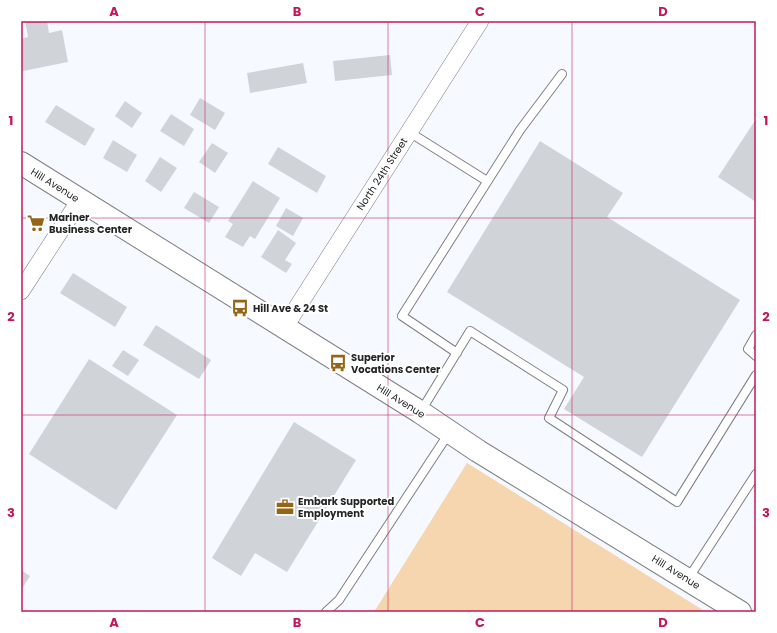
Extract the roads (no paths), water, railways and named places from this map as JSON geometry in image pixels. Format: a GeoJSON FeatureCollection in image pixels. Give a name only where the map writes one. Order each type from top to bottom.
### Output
{"type":"FeatureCollection","features":[{"type":"Feature","properties":{"kind":"street","name":"North 24th Street"},"geometry":{"type":"LineString","coordinates":[[284,328],[480,21]]}},
{"type":"Feature","properties":{"kind":"street","name":"Hill Avenue"},"geometry":{"type":"LineString","coordinates":[[21,163],[420,412],[450,433],[740,612]]}},
{"type":"Feature","properties":{"kind":"street"},"geometry":{"type":"LineString","coordinates":[[21,292],[80,200]]}},
{"type":"Feature","properties":{"kind":"lane"},"geometry":{"type":"LineString","coordinates":[[457,353],[402,316],[520,130],[562,74]]}},
{"type":"Feature","properties":{"kind":"lane"},"geometry":{"type":"LineString","coordinates":[[409,132],[487,181]]}},
{"type":"Feature","properties":{"kind":"lane"},"geometry":{"type":"LineString","coordinates":[[420,412],[470,331],[563,390],[549,418],[677,502],[756,375]]}},
{"type":"Feature","properties":{"kind":"lane"},"geometry":{"type":"LineString","coordinates":[[756,335],[748,349],[756,356]]}},
{"type":"Feature","properties":{"kind":"lane"},"geometry":{"type":"LineString","coordinates":[[326,612],[339,600],[450,433]]}},
{"type":"Feature","properties":{"kind":"lane"},"geometry":{"type":"LineString","coordinates":[[687,579],[756,474]]}},
{"type":"Feature","properties":{"kind":"place","name":"Mariner Business Center"},"geometry":{"type":"Point","coordinates":[36,223]}},
{"type":"Feature","properties":{"kind":"place","name":"Hill Ave & 24 St"},"geometry":{"type":"Point","coordinates":[240,308]}},
{"type":"Feature","properties":{"kind":"place","name":"Superior Vocations Center"},"geometry":{"type":"Point","coordinates":[338,363]}},
{"type":"Feature","properties":{"kind":"place","name":"Embark Supported Employment"},"geometry":{"type":"Point","coordinates":[285,507]}}]}
